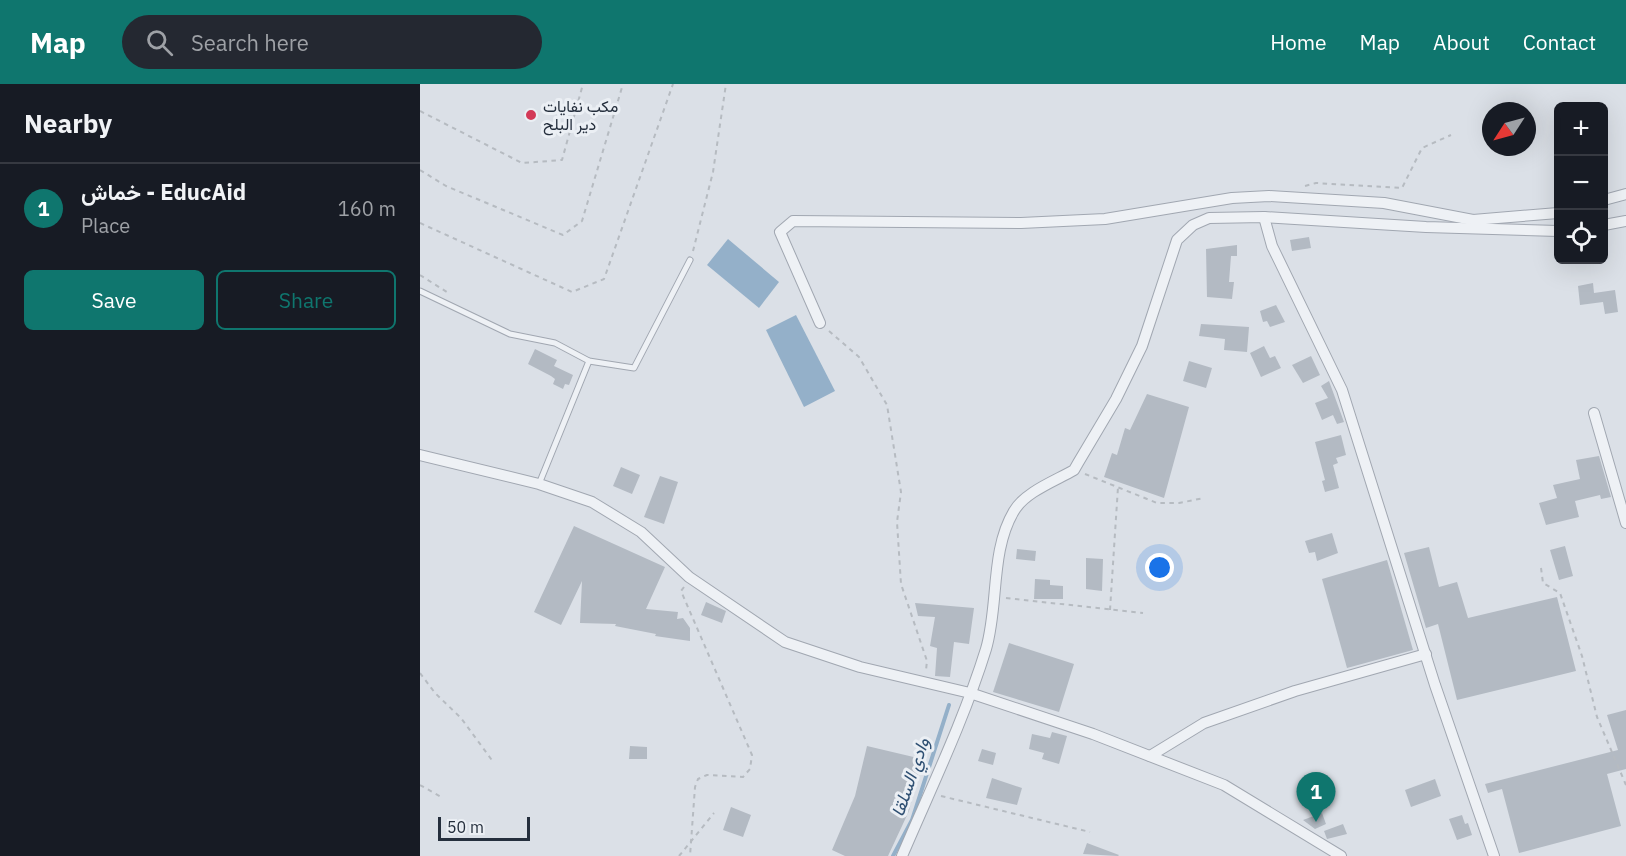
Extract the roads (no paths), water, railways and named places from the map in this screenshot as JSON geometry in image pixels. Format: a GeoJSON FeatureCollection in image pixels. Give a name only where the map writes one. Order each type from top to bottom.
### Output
{"type":"FeatureCollection","features":[{"type":"Feature","properties":{"kind":"street"},"geometry":{"type":"LineString","coordinates":[[1608,199],[1626,194]]}},
{"type":"Feature","properties":{"kind":"street"},"geometry":{"type":"LineString","coordinates":[[820,323],[780,232],[793,221],[1021,223],[1105,219],[1221,200],[1269,196],[1384,203],[1473,220],[1554,214]]}},
{"type":"Feature","properties":{"kind":"street"},"geometry":{"type":"LineString","coordinates":[[902,856],[970,693],[986,647],[1003,538],[1014,510],[1025,500],[1074,470],[1116,399],[1142,346],[1177,240],[1192,225],[1209,218],[1264,217],[1426,227],[1554,231]]}},
{"type":"Feature","properties":{"kind":"street"},"geometry":{"type":"LineString","coordinates":[[1264,217],[1272,246],[1342,390],[1426,654],[1494,856]]}},
{"type":"Feature","properties":{"kind":"street"},"geometry":{"type":"LineString","coordinates":[[1608,224],[1626,221]]}},
{"type":"Feature","properties":{"kind":"street"},"geometry":{"type":"LineString","coordinates":[[1594,413],[1626,523]]}},
{"type":"Feature","properties":{"kind":"street"},"geometry":{"type":"LineString","coordinates":[[420,455],[539,484],[592,502],[641,532],[689,577],[785,642],[860,667],[970,693],[1150,756],[1224,785],[1341,856]]}},
{"type":"Feature","properties":{"kind":"street"},"geometry":{"type":"LineString","coordinates":[[1150,756],[1204,723],[1295,691],[1426,654]]}},
{"type":"Feature","properties":{"kind":"lane"},"geometry":{"type":"LineString","coordinates":[[420,291],[510,334],[555,343],[589,361],[634,368],[690,260]]}},
{"type":"Feature","properties":{"kind":"lane"},"geometry":{"type":"LineString","coordinates":[[539,484],[589,361]]}},
{"type":"Feature","properties":{"kind":"water"},"geometry":{"type":"Polygon","coordinates":[[[728,239],[779,282],[759,308],[707,265],[728,239]]]}},
{"type":"Feature","properties":{"kind":"water"},"geometry":{"type":"Polygon","coordinates":[[[796,315],[835,391],[804,407],[766,330],[796,315]]]}},
{"type":"Feature","properties":{"kind":"waterway","name":"وادي السلقا"},"geometry":{"type":"LineString","coordinates":[[893,856],[912,820],[949,705]]}},
{"type":"Feature","properties":{"kind":"place","name":"مكب نفايات دير البلح"},"geometry":{"type":"Point","coordinates":[531,115]}},
{"type":"Feature","properties":{"kind":"place","name":"خماش - EducAid"},"geometry":{"type":"Point","coordinates":[1316,822]}}]}
